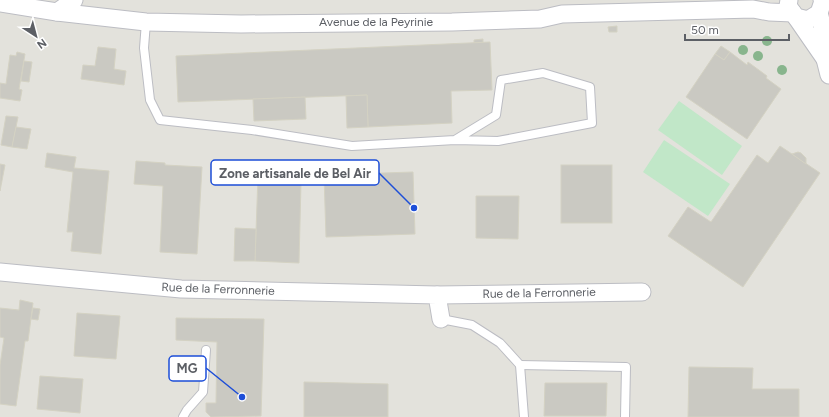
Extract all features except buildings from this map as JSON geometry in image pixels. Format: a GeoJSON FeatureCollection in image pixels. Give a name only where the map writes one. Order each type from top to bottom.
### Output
{"type":"FeatureCollection","features":[{"type":"Feature","properties":{"kind":"street"},"geometry":{"type":"LineString","coordinates":[[57,12],[74,0]]}},
{"type":"Feature","properties":{"kind":"street","name":"Avenue de la Peyrinie"},"geometry":{"type":"LineString","coordinates":[[0,3],[57,12],[146,22],[241,24],[452,22],[540,19],[562,14],[759,4],[769,12],[792,10],[808,20],[823,7]]}},
{"type":"Feature","properties":{"kind":"street"},"geometry":{"type":"LineString","coordinates":[[823,7],[823,31],[827,67]]}},
{"type":"Feature","properties":{"kind":"street"},"geometry":{"type":"LineString","coordinates":[[792,10],[827,67]]}},
{"type":"Feature","properties":{"kind":"street","name":"Rue de la Ferronnerie"},"geometry":{"type":"LineString","coordinates":[[0,272],[181,289],[437,295],[642,292]]}},
{"type":"Feature","properties":{"kind":"street"},"geometry":{"type":"LineString","coordinates":[[437,295],[441,318]]}},
{"type":"Feature","properties":{"kind":"lane"},"geometry":{"type":"LineString","coordinates":[[146,22],[144,48],[150,100],[160,120],[252,130],[352,146],[455,140],[498,141],[592,123],[590,87],[543,73],[501,80],[496,115],[455,140]]}},
{"type":"Feature","properties":{"kind":"lane"},"geometry":{"type":"LineString","coordinates":[[441,318],[472,325],[500,343],[520,365],[524,417]]}},
{"type":"Feature","properties":{"kind":"lane"},"geometry":{"type":"LineString","coordinates":[[183,417],[187,410],[203,392],[206,350]]}},
{"type":"Feature","properties":{"kind":"lane"},"geometry":{"type":"LineString","coordinates":[[520,365],[626,367],[625,417]]}},
{"type":"Feature","properties":{"kind":"shaded area"},"geometry":{"type":"Polygon","coordinates":[[[0,0],[829,0],[829,417],[0,417],[0,0]]]}},
{"type":"Feature","properties":{"kind":"green space"},"geometry":{"type":"Polygon","coordinates":[[[679,101],[742,146],[722,175],[658,130],[679,101]]]}},
{"type":"Feature","properties":{"kind":"green space"},"geometry":{"type":"Polygon","coordinates":[[[664,140],[730,184],[708,216],[643,172],[664,140]]]}},
{"type":"Feature","properties":{"kind":"place","name":"Zone artisanale de Bel Air"},"geometry":{"type":"Point","coordinates":[414,208]}},
{"type":"Feature","properties":{"kind":"place","name":"MG"},"geometry":{"type":"Point","coordinates":[242,397]}}]}
